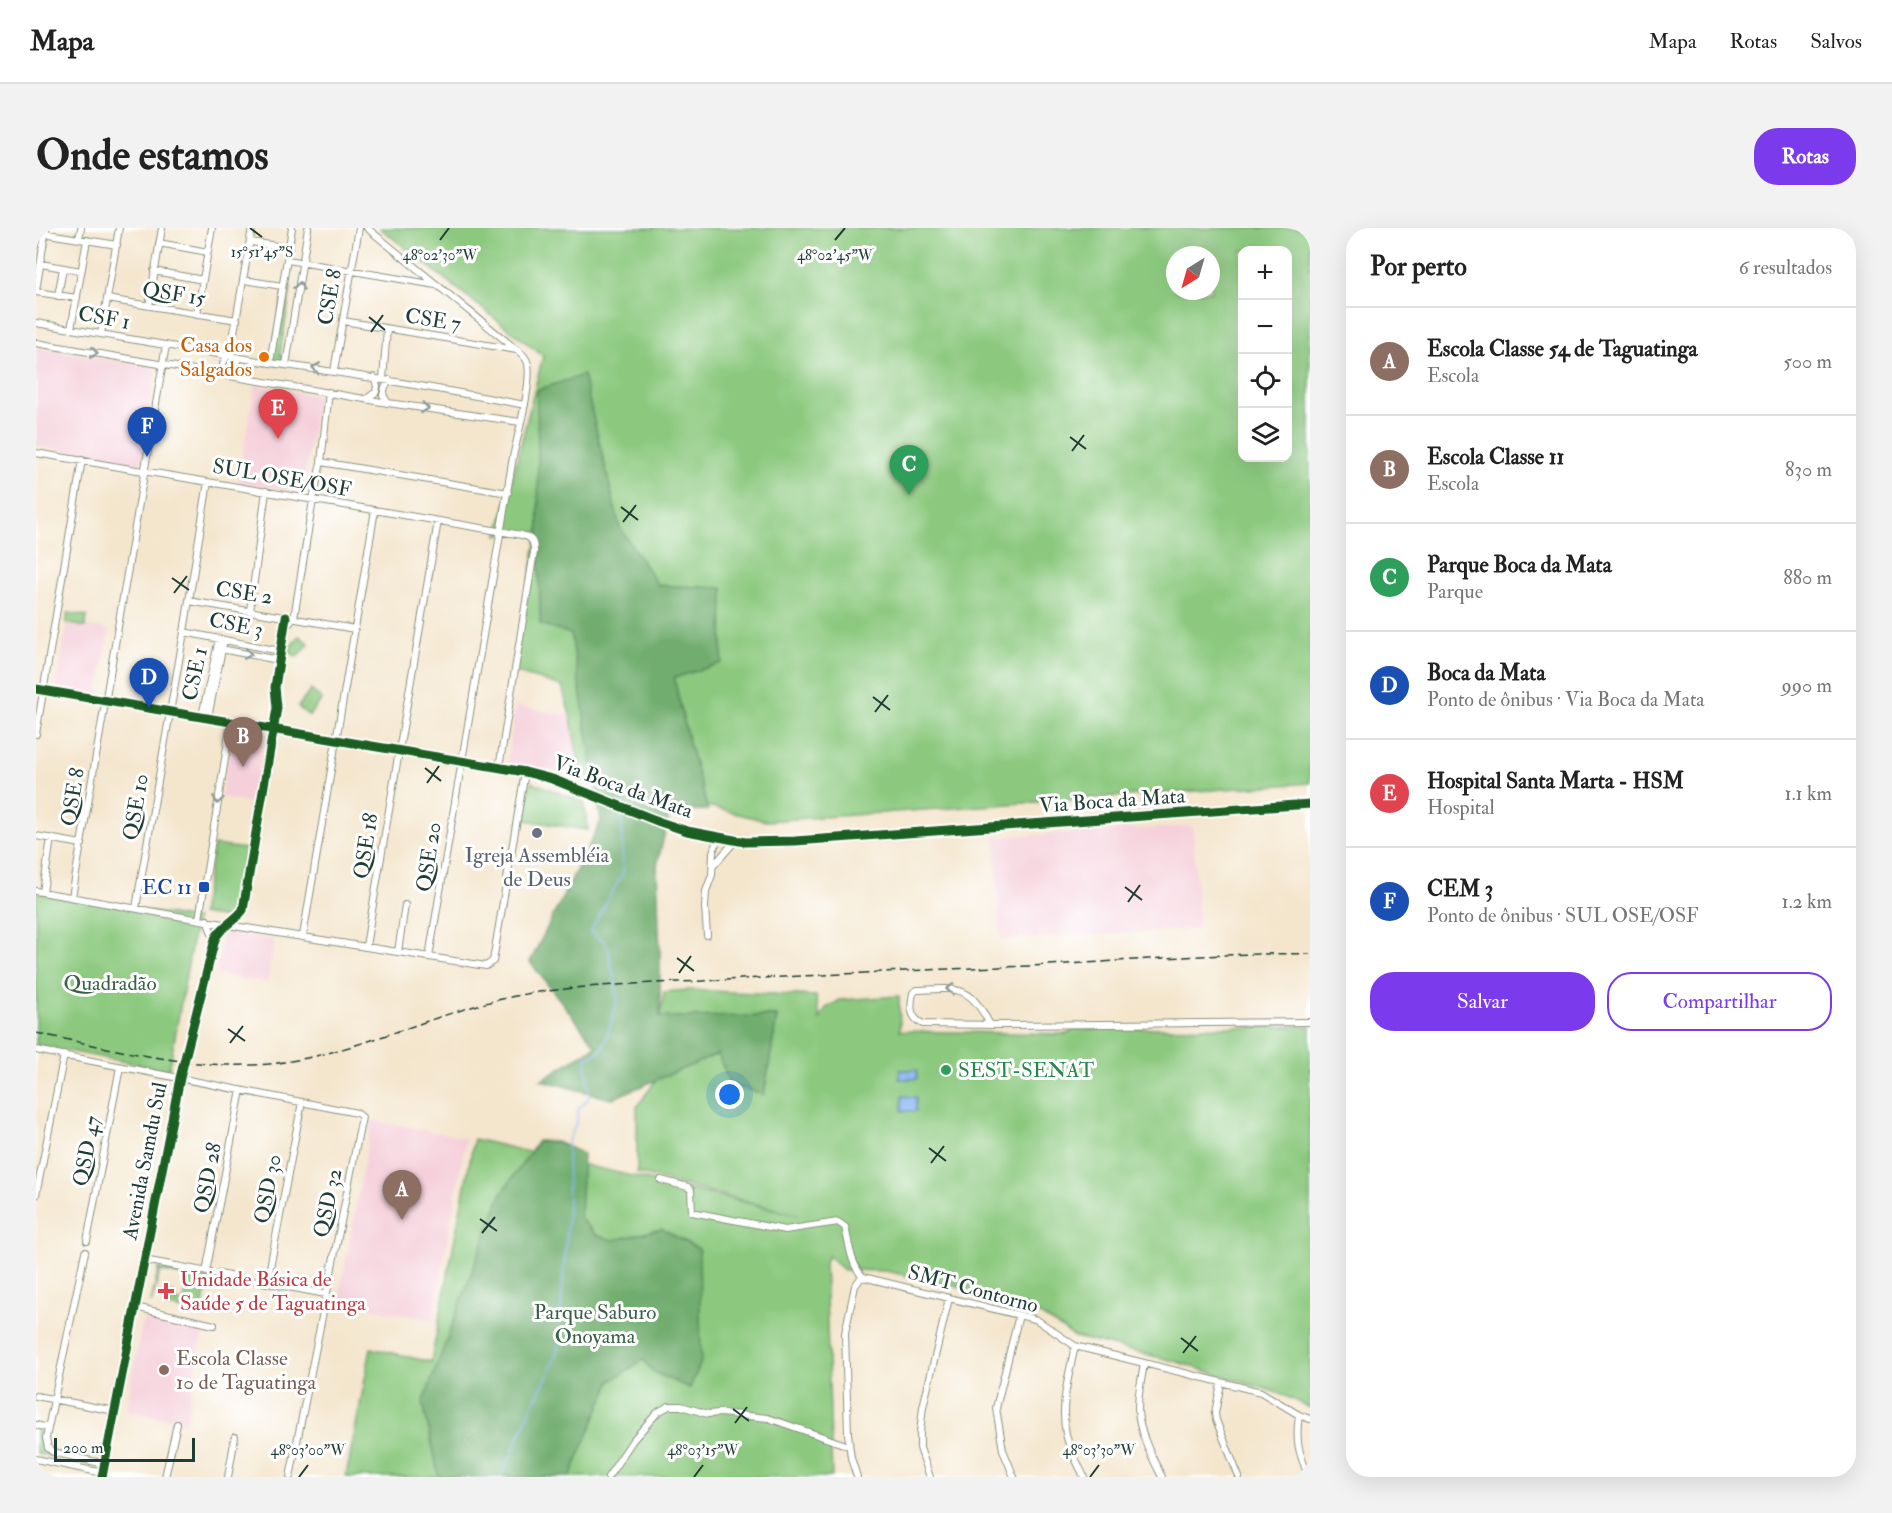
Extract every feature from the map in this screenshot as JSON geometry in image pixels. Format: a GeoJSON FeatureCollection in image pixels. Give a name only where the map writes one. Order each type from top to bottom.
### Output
{"type":"FeatureCollection","features":[{"type":"Feature","properties":{"kind":"street"},"geometry":{"type":"LineString","coordinates":[[71,329],[81,271],[83,239],[81,228]]}},
{"type":"Feature","properties":{"kind":"street"},"geometry":{"type":"LineString","coordinates":[[101,334],[119,228]]}},
{"type":"Feature","properties":{"kind":"street"},"geometry":{"type":"LineString","coordinates":[[149,306],[153,271],[162,228]]}},
{"type":"Feature","properties":{"kind":"street"},"geometry":{"type":"LineString","coordinates":[[197,314],[212,228]]}},
{"type":"Feature","properties":{"kind":"street"},"geometry":{"type":"LineString","coordinates":[[224,375],[223,364],[231,357],[252,228]]}},
{"type":"Feature","properties":{"kind":"street"},"geometry":{"type":"LineString","coordinates":[[270,363],[292,228]]}},
{"type":"Feature","properties":{"kind":"street"},"geometry":{"type":"LineString","coordinates":[[286,365],[308,228]]}},
{"type":"Feature","properties":{"kind":"street","name":"CSE 8"},"geometry":{"type":"LineString","coordinates":[[334,371],[359,228]]}},
{"type":"Feature","properties":{"kind":"street"},"geometry":{"type":"LineString","coordinates":[[367,228],[518,350]]}},
{"type":"Feature","properties":{"kind":"street"},"geometry":{"type":"LineString","coordinates":[[46,231],[36,291],[77,298]]}},
{"type":"Feature","properties":{"kind":"street"},"geometry":{"type":"LineString","coordinates":[[36,232],[46,231],[117,245]]}},
{"type":"Feature","properties":{"kind":"street"},"geometry":{"type":"LineString","coordinates":[[251,242],[290,248]]}},
{"type":"Feature","properties":{"kind":"street"},"geometry":{"type":"LineString","coordinates":[[159,243],[208,252]]}},
{"type":"Feature","properties":{"kind":"street"},"geometry":{"type":"LineString","coordinates":[[288,260],[436,285]]}},
{"type":"Feature","properties":{"kind":"street"},"geometry":{"type":"LineString","coordinates":[[41,264],[81,271]]}},
{"type":"Feature","properties":{"kind":"street"},"geometry":{"type":"LineString","coordinates":[[58,296],[63,268]]}},
{"type":"Feature","properties":{"kind":"street"},"geometry":{"type":"LineString","coordinates":[[153,271],[203,280]]}},
{"type":"Feature","properties":{"kind":"street"},"geometry":{"type":"LineString","coordinates":[[244,280],[282,286]]}},
{"type":"Feature","properties":{"kind":"street","name":"QSF 15"},"geometry":{"type":"LineString","coordinates":[[107,299],[237,320]]}},
{"type":"Feature","properties":{"kind":"street","name":"CSE 7"},"geometry":{"type":"LineString","coordinates":[[343,321],[518,350]]}},
{"type":"Feature","properties":{"kind":"street","name":"CSF 1"},"geometry":{"type":"LineString","coordinates":[[36,323],[231,357],[387,379],[525,405]]}},
{"type":"Feature","properties":{"kind":"street"},"geometry":{"type":"LineString","coordinates":[[387,329],[387,379],[383,395],[388,403]]}},
{"type":"Feature","properties":{"kind":"street"},"geometry":{"type":"LineString","coordinates":[[36,343],[388,403],[519,422]]}},
{"type":"Feature","properties":{"kind":"street","name":"QSE 8"},"geometry":{"type":"LineString","coordinates":[[72,897],[166,345]]}},
{"type":"Feature","properties":{"kind":"street","name":"QSE 20"},"geometry":{"type":"LineString","coordinates":[[429,957],[519,422],[525,405],[529,368],[527,361],[518,350]]}},
{"type":"Feature","properties":{"kind":"street"},"geometry":{"type":"LineString","coordinates":[[231,357],[238,367],[234,376]]}},
{"type":"Feature","properties":{"kind":"street"},"geometry":{"type":"LineString","coordinates":[[367,399],[376,392],[374,377]]}},
{"type":"Feature","properties":{"kind":"street"},"geometry":{"type":"LineString","coordinates":[[284,630],[294,618],[321,462],[329,392]]}},
{"type":"Feature","properties":{"kind":"street","name":"SUL OSE/OSF"},"geometry":{"type":"LineString","coordinates":[[36,453],[529,537],[534,542],[534,552],[499,768]]}},
{"type":"Feature","properties":{"kind":"street"},"geometry":{"type":"LineString","coordinates":[[36,734],[39,690],[82,460]]}},
{"type":"Feature","properties":{"kind":"street"},"geometry":{"type":"LineString","coordinates":[[321,462],[508,493]]}},
{"type":"Feature","properties":{"kind":"street","name":"QSE 10"},"geometry":{"type":"LineString","coordinates":[[136,908],[208,482]]}},
{"type":"Feature","properties":{"kind":"street"},"geometry":{"type":"LineString","coordinates":[[250,611],[266,491]]}},
{"type":"Feature","properties":{"kind":"street"},"geometry":{"type":"LineString","coordinates":[[303,936],[375,510]]}},
{"type":"Feature","properties":{"kind":"street","name":"QSE 18"},"geometry":{"type":"LineString","coordinates":[[366,946],[438,521]]}},
{"type":"Feature","properties":{"kind":"street","name":"CSE 2"},"geometry":{"type":"LineString","coordinates":[[189,601],[355,629]]}},
{"type":"Feature","properties":{"kind":"street"},"geometry":{"type":"LineString","coordinates":[[251,928],[243,921],[243,910],[274,730],[277,708],[275,687],[286,617]]}},
{"type":"Feature","properties":{"kind":"street","name":"CSE 3"},"geometry":{"type":"LineString","coordinates":[[184,632],[280,651]]}},
{"type":"Feature","properties":{"kind":"street","name":"CSE 1"},"geometry":{"type":"LineString","coordinates":[[205,717],[222,640]]}},
{"type":"Feature","properties":{"kind":"street","name":"CSE 3"},"geometry":{"type":"LineString","coordinates":[[220,649],[278,660]]}},
{"type":"Feature","properties":{"kind":"street","name":"Via Boca da Mata"},"geometry":{"type":"LineString","coordinates":[[39,690],[525,772],[552,779],[687,831],[745,842],[795,841],[1310,804]]}},
{"type":"Feature","properties":{"kind":"street"},"geometry":{"type":"LineString","coordinates":[[199,919],[231,722]]}},
{"type":"Feature","properties":{"kind":"street"},"geometry":{"type":"LineString","coordinates":[[51,838],[39,892],[479,966],[489,965],[493,961],[525,772]]}},
{"type":"Feature","properties":{"kind":"street"},"geometry":{"type":"LineString","coordinates":[[36,836],[82,844]]}},
{"type":"Feature","properties":{"kind":"street"},"geometry":{"type":"LineString","coordinates":[[707,935],[705,899],[714,865],[713,852],[718,837]]}},
{"type":"Feature","properties":{"kind":"street"},"geometry":{"type":"LineString","coordinates":[[714,865],[736,840]]}},
{"type":"Feature","properties":{"kind":"street"},"geometry":{"type":"LineString","coordinates":[[398,952],[405,905]]}},
{"type":"Feature","properties":{"kind":"street","name":"Avenida Samdu Sul"},"geometry":{"type":"LineString","coordinates":[[102,1475],[189,1040],[215,939],[220,929],[234,921],[243,910]]}},
{"type":"Feature","properties":{"kind":"street"},"geometry":{"type":"LineString","coordinates":[[207,920],[215,939]]}},
{"type":"Feature","properties":{"kind":"street"},"geometry":{"type":"LineString","coordinates":[[990,1025],[982,1008],[963,991],[957,989],[917,990],[913,993],[912,1015],[916,1021],[923,1024],[990,1025],[1310,1022]]}},
{"type":"Feature","properties":{"kind":"street"},"geometry":{"type":"LineString","coordinates":[[36,1050],[120,1067],[181,1075],[302,1102]]}},
{"type":"Feature","properties":{"kind":"street"},"geometry":{"type":"LineString","coordinates":[[36,1195],[64,1055]]}},
{"type":"Feature","properties":{"kind":"street","name":"QSD 47"},"geometry":{"type":"LineString","coordinates":[[87,1241],[120,1067]]}},
{"type":"Feature","properties":{"kind":"street","name":"QSD 28"},"geometry":{"type":"LineString","coordinates":[[207,1272],[241,1090]]}},
{"type":"Feature","properties":{"kind":"street","name":"QSD 32"},"geometry":{"type":"LineString","coordinates":[[291,1477],[362,1119],[357,1113],[302,1102]]}},
{"type":"Feature","properties":{"kind":"street","name":"QSD 30"},"geometry":{"type":"LineString","coordinates":[[267,1283],[302,1102]]}},
{"type":"Feature","properties":{"kind":"street"},"geometry":{"type":"LineString","coordinates":[[661,1180],[688,1187],[691,1190],[692,1212],[785,1230],[835,1222],[845,1227],[851,1255],[859,1273],[864,1277],[855,1286],[845,1332],[849,1446],[857,1477]]}},
{"type":"Feature","properties":{"kind":"street"},"geometry":{"type":"LineString","coordinates":[[85,1252],[46,1438],[48,1448],[53,1452],[104,1464]]}},
{"type":"Feature","properties":{"kind":"street"},"geometry":{"type":"LineString","coordinates":[[144,1260],[326,1294]]}},
{"type":"Feature","properties":{"kind":"street","name":"SMT Contorno"},"geometry":{"type":"LineString","coordinates":[[864,1277],[1037,1320],[1076,1346],[1261,1392],[1299,1415],[1310,1419]]}},
{"type":"Feature","properties":{"kind":"street"},"geometry":{"type":"LineString","coordinates":[[930,1477],[920,1448],[920,1432],[923,1407],[949,1298]]}},
{"type":"Feature","properties":{"kind":"street"},"geometry":{"type":"LineString","coordinates":[[135,1307],[214,1325]]}},
{"type":"Feature","properties":{"kind":"street"},"geometry":{"type":"LineString","coordinates":[[1014,1477],[1002,1450],[996,1408],[1019,1315]]}},
{"type":"Feature","properties":{"kind":"street"},"geometry":{"type":"LineString","coordinates":[[1076,1346],[1064,1402],[1064,1418],[1071,1448],[1084,1477]]}},
{"type":"Feature","properties":{"kind":"street"},"geometry":{"type":"LineString","coordinates":[[1144,1364],[1140,1383],[1139,1419],[1147,1445],[1162,1477]]}},
{"type":"Feature","properties":{"kind":"street"},"geometry":{"type":"LineString","coordinates":[[1221,1383],[1215,1413],[1216,1420],[1239,1477]]}},
{"type":"Feature","properties":{"kind":"street"},"geometry":{"type":"LineString","coordinates":[[36,1396],[115,1411]]}},
{"type":"Feature","properties":{"kind":"street"},"geometry":{"type":"LineString","coordinates":[[608,1477],[633,1440],[658,1412],[669,1406],[681,1406],[708,1414],[768,1418],[849,1446]]}},
{"type":"Feature","properties":{"kind":"street"},"geometry":{"type":"LineString","coordinates":[[1299,1415],[1296,1440],[1309,1477]]}},
{"type":"Feature","properties":{"kind":"street"},"geometry":{"type":"LineString","coordinates":[[165,1477],[177,1424]]}},
{"type":"Feature","properties":{"kind":"street"},"geometry":{"type":"LineString","coordinates":[[36,1425],[48,1428]]}},
{"type":"Feature","properties":{"kind":"street"},"geometry":{"type":"LineString","coordinates":[[228,1477],[235,1437]]}},
{"type":"Feature","properties":{"kind":"street"},"geometry":{"type":"LineString","coordinates":[[51,1462],[53,1452]]}},
{"type":"Feature","properties":{"kind":"street"},"geometry":{"type":"LineString","coordinates":[[36,1459],[102,1475]]}},
{"type":"Feature","properties":{"kind":"street"},"geometry":{"type":"LineString","coordinates":[[79,1468],[81,1459]]}},
{"type":"Feature","properties":{"kind":"shaded area"},"geometry":{"type":"Polygon","coordinates":[[[36,347],[157,367],[141,464],[36,446],[36,347]]]}},
{"type":"Feature","properties":{"kind":"shaded area"},"geometry":{"type":"Polygon","coordinates":[[[255,385],[318,396],[302,493],[238,482],[255,385]]]}},
{"type":"Feature","properties":{"kind":"shaded area"},"geometry":{"type":"Polygon","coordinates":[[[67,624],[109,630],[98,694],[56,687],[67,624]]]}},
{"type":"Feature","properties":{"kind":"shaded area"},"geometry":{"type":"Polygon","coordinates":[[[516,706],[568,715],[582,776],[507,763],[516,706]]]}},
{"type":"Feature","properties":{"kind":"shaded area"},"geometry":{"type":"Polygon","coordinates":[[[232,732],[264,737],[252,804],[221,797],[232,732]]]}},
{"type":"Feature","properties":{"kind":"shaded area"},"geometry":{"type":"Polygon","coordinates":[[[1193,826],[1199,929],[1001,940],[995,837],[1193,826]]]}},
{"type":"Feature","properties":{"kind":"shaded area"},"geometry":{"type":"Polygon","coordinates":[[[223,932],[274,940],[267,983],[216,975],[223,932]]]}},
{"type":"Feature","properties":{"kind":"shaded area"},"geometry":{"type":"Polygon","coordinates":[[[372,1120],[466,1138],[433,1320],[338,1302],[372,1120]]]}},
{"type":"Feature","properties":{"kind":"shaded area","name":"Escola Classe 10 de Taguatinga"},"geometry":{"type":"Polygon","coordinates":[[[143,1319],[203,1330],[186,1422],[126,1411],[143,1319]]]}},
{"type":"Feature","properties":{"kind":"green space"},"geometry":{"type":"Polygon","coordinates":[[[380,228],[1310,228],[1310,783],[766,821],[581,774],[571,719],[562,686],[513,672],[538,532],[498,535],[543,356],[380,228]]]}},
{"type":"Feature","properties":{"kind":"green space"},"geometry":{"type":"Polygon","coordinates":[[[284,286],[291,287],[280,355],[287,356],[286,365],[271,363],[284,286]]]}},
{"type":"Feature","properties":{"kind":"green space"},"geometry":{"type":"Polygon","coordinates":[[[583,375],[620,528],[658,585],[723,588],[722,663],[674,678],[708,810],[670,812],[657,865],[660,1017],[777,1016],[764,1094],[730,1085],[718,1054],[611,1099],[541,1080],[596,1046],[530,962],[601,821],[571,634],[540,624],[537,390],[583,375]]]}},
{"type":"Feature","properties":{"kind":"green space"},"geometry":{"type":"Polygon","coordinates":[[[68,613],[87,616],[85,627],[66,623],[68,613]]]}},
{"type":"Feature","properties":{"kind":"green space"},"geometry":{"type":"Polygon","coordinates":[[[299,636],[309,644],[297,657],[288,650],[299,636]]]}},
{"type":"Feature","properties":{"kind":"green space"},"geometry":{"type":"Polygon","coordinates":[[[311,690],[322,699],[309,716],[298,707],[311,690]]]}},
{"type":"Feature","properties":{"kind":"green space"},"geometry":{"type":"Polygon","coordinates":[[[531,782],[584,802],[588,830],[524,820],[531,782]]]}},
{"type":"Feature","properties":{"kind":"green space"},"geometry":{"type":"Polygon","coordinates":[[[214,845],[245,849],[234,919],[201,914],[214,845]]]}},
{"type":"Feature","properties":{"kind":"green space","name":"Quadradão"},"geometry":{"type":"Polygon","coordinates":[[[36,892],[196,919],[169,1070],[36,1045],[36,892]]]}},
{"type":"Feature","properties":{"kind":"green space","name":"Parque Saburo Onoyama"},"geometry":{"type":"Polygon","coordinates":[[[688,990],[816,996],[820,1019],[826,1008],[840,1000],[899,996],[900,1031],[1068,1034],[1074,1029],[1310,1026],[1310,1408],[1281,1394],[1174,1361],[1075,1337],[1024,1305],[1021,1312],[988,1304],[990,1294],[886,1271],[844,1270],[828,1256],[825,1262],[832,1477],[346,1477],[371,1348],[431,1362],[474,1139],[798,1215],[637,1173],[637,1107],[656,1080],[718,1054],[764,1094],[777,1016],[660,1018],[664,992],[688,990]]]}},
{"type":"Feature","properties":{"kind":"green space","name":"Parque Saburo Onoyama"},"geometry":{"type":"Polygon","coordinates":[[[538,1141],[557,1142],[583,1154],[580,1218],[596,1235],[613,1240],[662,1229],[699,1249],[701,1362],[690,1388],[655,1373],[643,1360],[611,1381],[570,1477],[439,1477],[423,1403],[501,1194],[538,1141]]]}},
{"type":"Feature","properties":{"kind":"green space"},"geometry":{"type":"Polygon","coordinates":[[[159,1268],[209,1279],[202,1311],[213,1313],[212,1316],[164,1306],[167,1293],[175,1295],[174,1301],[183,1303],[188,1277],[160,1271],[151,1303],[159,1268]]]}},
{"type":"Feature","properties":{"kind":"green space"},"geometry":{"type":"Polygon","coordinates":[[[36,1430],[41,1431],[45,1449],[50,1456],[36,1453],[36,1430]]]}},
{"type":"Feature","properties":{"kind":"water"},"geometry":{"type":"Polygon","coordinates":[[[900,1070],[917,1070],[917,1079],[899,1079],[900,1070]]]}},
{"type":"Feature","properties":{"kind":"water"},"geometry":{"type":"Polygon","coordinates":[[[902,1096],[916,1097],[916,1111],[902,1111],[902,1096]]]}},
{"type":"Feature","properties":{"kind":"waterway"},"geometry":{"type":"LineString","coordinates":[[623,803],[624,792]]}},
{"type":"Feature","properties":{"kind":"waterway"},"geometry":{"type":"LineString","coordinates":[[500,1477],[558,1349],[568,1211],[567,1143],[577,1121],[578,1109],[589,1098],[586,1058],[599,1052],[605,1042],[618,999],[608,948],[604,941],[590,932],[623,873],[621,811]]}},
{"type":"Feature","properties":{"kind":"railway"},"geometry":{"type":"LineString","coordinates":[[36,1033],[160,1058],[223,1065],[255,1065],[318,1055],[481,1004],[514,996],[571,988],[1194,956],[1310,954]]}},
{"type":"Feature","properties":{"kind":"cycle path"},"geometry":{"type":"LineString","coordinates":[[102,1477],[180,1078],[215,939],[243,910],[277,708],[275,687],[286,617]]}},
{"type":"Feature","properties":{"kind":"cycle path"},"geometry":{"type":"LineString","coordinates":[[36,689],[525,772],[552,779],[687,831],[745,842],[795,841],[1310,804]]}},
{"type":"Feature","properties":{"kind":"place","name":"Casa dos Salgados"},"geometry":{"type":"Point","coordinates":[264,357]}},
{"type":"Feature","properties":{"kind":"place","name":"Hospital Santa Marta - HSM"},"geometry":{"type":"Point","coordinates":[278,439]}},
{"type":"Feature","properties":{"kind":"place","name":"CEM 3"},"geometry":{"type":"Point","coordinates":[147,457]}},
{"type":"Feature","properties":{"kind":"place","name":"Parque Boca da Mata"},"geometry":{"type":"Point","coordinates":[909,495]}},
{"type":"Feature","properties":{"kind":"place","name":"Boca da Mata"},"geometry":{"type":"Point","coordinates":[149,708]}},
{"type":"Feature","properties":{"kind":"place","name":"Escola Classe 11"},"geometry":{"type":"Point","coordinates":[243,767]}},
{"type":"Feature","properties":{"kind":"place","name":"Igreja Assembléia de Deus"},"geometry":{"type":"Point","coordinates":[537,833]}},
{"type":"Feature","properties":{"kind":"place","name":"EC 11"},"geometry":{"type":"Point","coordinates":[204,887]}},
{"type":"Feature","properties":{"kind":"place","name":"SEST-SENAT"},"geometry":{"type":"Point","coordinates":[946,1070]}},
{"type":"Feature","properties":{"kind":"place","name":"Escola Classe 54 de Taguatinga"},"geometry":{"type":"Point","coordinates":[402,1220]}},
{"type":"Feature","properties":{"kind":"place","name":"Unidade Básica de Saúde 5 de Taguatinga"},"geometry":{"type":"Point","coordinates":[166,1291]}},
{"type":"Feature","properties":{"kind":"place","name":"Escola Classe 10 de Taguatinga"},"geometry":{"type":"Point","coordinates":[164,1370]}}]}
